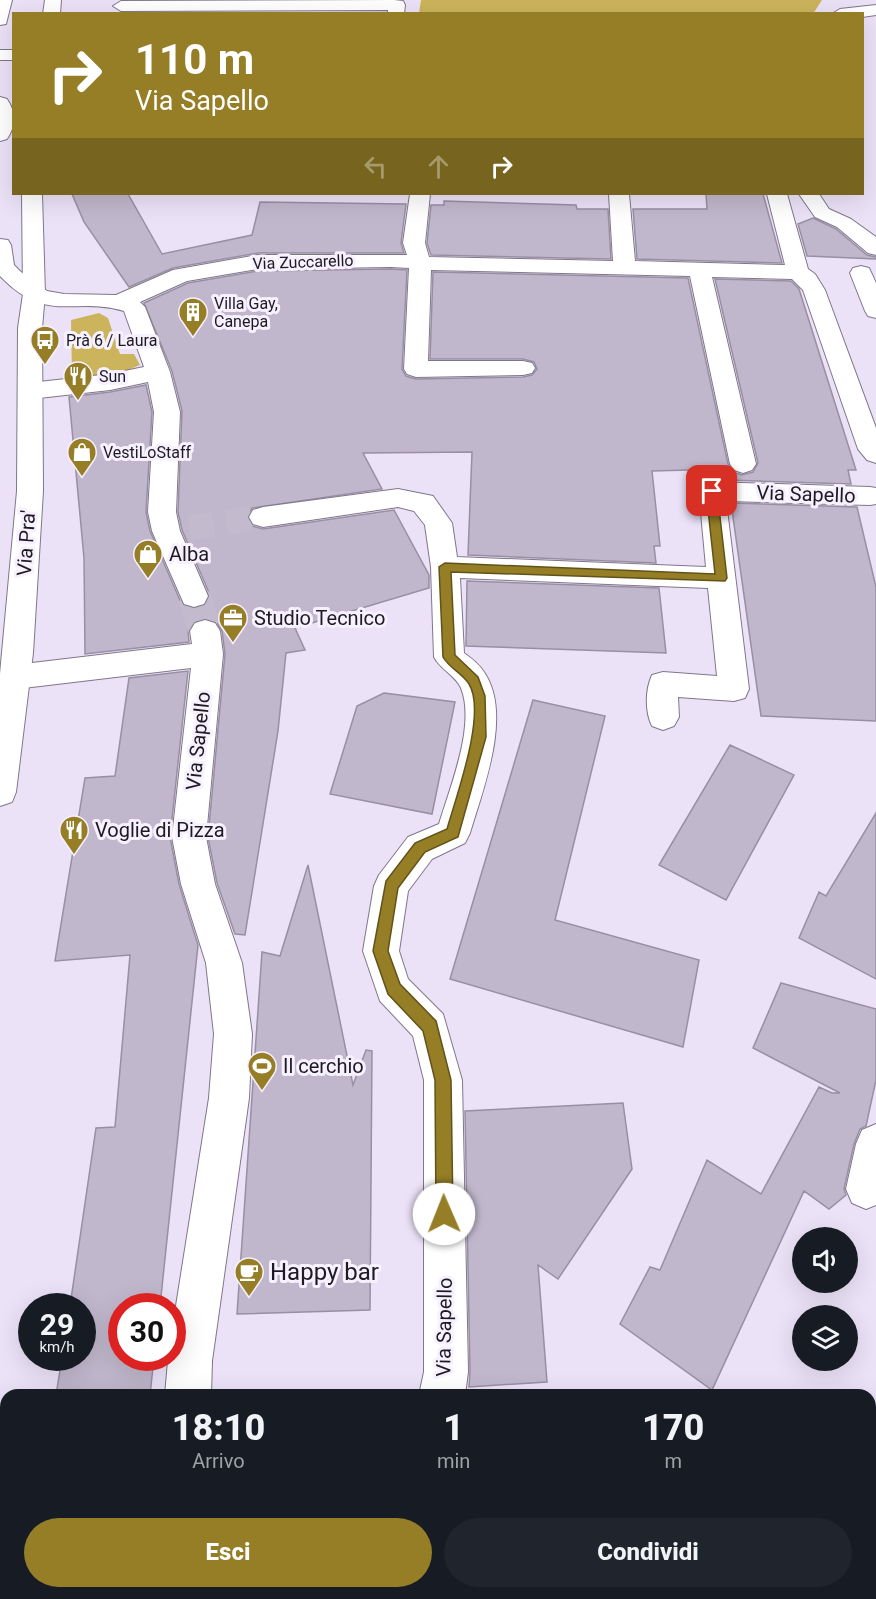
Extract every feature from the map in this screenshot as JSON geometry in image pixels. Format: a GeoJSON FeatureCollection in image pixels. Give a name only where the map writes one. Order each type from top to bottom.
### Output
{"type":"FeatureCollection","features":[{"type":"Feature","properties":{"kind":"street"},"geometry":{"type":"LineString","coordinates":[[0,20],[4,0]]}},
{"type":"Feature","properties":{"kind":"street"},"geometry":{"type":"LineString","coordinates":[[119,7],[401,8]]}},
{"type":"Feature","properties":{"kind":"street"},"geometry":{"type":"LineString","coordinates":[[840,8],[876,10]]}},
{"type":"Feature","properties":{"kind":"street","name":"Via Pra'"},"geometry":{"type":"LineString","coordinates":[[0,792],[15,677],[30,491],[30,328],[35,291],[32,195]]}},
{"type":"Feature","properties":{"kind":"street"},"geometry":{"type":"LineString","coordinates":[[420,195],[414,243],[420,263],[416,369],[523,368]]}},
{"type":"Feature","properties":{"kind":"street"},"geometry":{"type":"LineString","coordinates":[[619,195],[625,269]]}},
{"type":"Feature","properties":{"kind":"street"},"geometry":{"type":"LineString","coordinates":[[777,195],[798,272],[807,279],[814,290],[871,449],[876,454]]}},
{"type":"Feature","properties":{"kind":"street"},"geometry":{"type":"LineString","coordinates":[[810,195],[822,213],[844,223],[866,229],[876,237]]}},
{"type":"Feature","properties":{"kind":"street"},"geometry":{"type":"LineString","coordinates":[[844,223],[876,248]]}},
{"type":"Feature","properties":{"kind":"street"},"geometry":{"type":"LineString","coordinates":[[0,245],[3,266],[35,291],[54,300],[100,299],[134,307],[158,372],[167,412],[162,512],[177,530],[194,597]]}},
{"type":"Feature","properties":{"kind":"street","name":"Via Zuccarello"},"geometry":{"type":"LineString","coordinates":[[120,302],[181,275],[258,262],[391,260],[420,263],[798,272]]}},
{"type":"Feature","properties":{"kind":"street"},"geometry":{"type":"LineString","coordinates":[[700,271],[743,464]]}},
{"type":"Feature","properties":{"kind":"street"},"geometry":{"type":"LineString","coordinates":[[861,273],[876,311]]}},
{"type":"Feature","properties":{"kind":"street"},"geometry":{"type":"LineString","coordinates":[[30,391],[110,381],[158,372]]}},
{"type":"Feature","properties":{"kind":"street","name":"Via Sapello"},"geometry":{"type":"LineString","coordinates":[[721,578],[712,491],[870,496]]}},
{"type":"Feature","properties":{"kind":"street","name":"Via Sapello"},"geometry":{"type":"LineString","coordinates":[[263,517],[398,498],[423,503],[438,523],[445,567],[449,657],[474,681],[479,696],[479,737],[453,833],[420,848],[391,886],[381,951],[393,988],[430,1027],[443,1080],[446,1372],[443,1389]]}},
{"type":"Feature","properties":{"kind":"street"},"geometry":{"type":"LineString","coordinates":[[445,567],[721,578],[734,689],[663,684],[663,717]]}},
{"type":"Feature","properties":{"kind":"street","name":"Via Sapello"},"geometry":{"type":"LineString","coordinates":[[15,677],[206,642],[189,837],[198,884],[224,963],[233,1034],[229,1098],[190,1360],[188,1389]]}},
{"type":"Feature","properties":{"kind":"street"},"geometry":{"type":"LineString","coordinates":[[866,1189],[876,1144]]}},
{"type":"Feature","properties":{"kind":"shaded area"},"geometry":{"type":"Polygon","coordinates":[[[421,0],[822,0],[814,12],[419,12],[421,0]]]}},
{"type":"Feature","properties":{"kind":"shaded area"},"geometry":{"type":"Polygon","coordinates":[[[99,313],[108,318],[120,354],[134,354],[140,365],[113,376],[72,377],[71,320],[99,313]]]}},
{"type":"Feature","properties":{"kind":"building"},"geometry":{"type":"Polygon","coordinates":[[[72,195],[129,195],[162,254],[252,235],[260,202],[406,204],[401,243],[404,253],[258,253],[173,268],[129,287],[84,222],[72,195]]]}},
{"type":"Feature","properties":{"kind":"building"},"geometry":{"type":"Polygon","coordinates":[[[706,195],[763,195],[782,263],[637,259],[633,209],[707,209],[706,195]]]}},
{"type":"Feature","properties":{"kind":"building"},"geometry":{"type":"Polygon","coordinates":[[[444,201],[576,205],[577,209],[608,209],[611,259],[431,255],[427,243],[431,205],[444,205],[444,201]]]}},
{"type":"Feature","properties":{"kind":"building"},"geometry":{"type":"Polygon","coordinates":[[[813,218],[836,229],[867,255],[876,257],[876,259],[807,256],[798,224],[813,218]]]}},
{"type":"Feature","properties":{"kind":"building"},"geometry":{"type":"Polygon","coordinates":[[[407,270],[402,369],[406,376],[416,379],[523,377],[532,375],[537,369],[534,362],[523,359],[430,359],[433,272],[688,278],[728,464],[733,472],[742,475],[753,472],[758,463],[715,279],[791,281],[799,289],[856,470],[848,470],[851,484],[727,480],[726,469],[652,471],[660,546],[654,546],[656,563],[468,555],[472,452],[363,453],[382,489],[252,508],[247,518],[252,526],[263,529],[394,510],[429,575],[429,588],[295,628],[305,650],[286,653],[278,731],[245,935],[235,934],[217,883],[208,837],[225,654],[222,631],[216,621],[204,618],[194,621],[188,630],[189,642],[85,654],[84,558],[69,397],[146,385],[152,412],[146,512],[150,531],[182,605],[193,609],[205,606],[210,595],[182,530],[178,512],[182,411],[172,371],[144,303],[188,283],[258,271],[407,270]]]}},
{"type":"Feature","properties":{"kind":"building"},"geometry":{"type":"Polygon","coordinates":[[[731,503],[857,507],[876,587],[876,721],[761,716],[731,503]]]}},
{"type":"Feature","properties":{"kind":"building"},"geometry":{"type":"Polygon","coordinates":[[[467,581],[659,588],[666,653],[466,646],[467,581]]]}},
{"type":"Feature","properties":{"kind":"building"},"geometry":{"type":"Polygon","coordinates":[[[188,671],[170,837],[179,884],[198,945],[161,1293],[108,1293],[108,1371],[153,1371],[151,1389],[57,1389],[60,1371],[96,1371],[96,1293],[72,1293],[96,1128],[115,1127],[130,955],[55,961],[85,778],[115,776],[129,678],[188,671]]]}},
{"type":"Feature","properties":{"kind":"building"},"geometry":{"type":"Polygon","coordinates":[[[384,693],[455,702],[432,814],[330,794],[357,706],[384,693]]]}},
{"type":"Feature","properties":{"kind":"building"},"geometry":{"type":"Polygon","coordinates":[[[533,700],[605,716],[555,920],[699,960],[683,1047],[450,979],[533,700]]]}},
{"type":"Feature","properties":{"kind":"building"},"geometry":{"type":"Polygon","coordinates":[[[730,745],[794,775],[726,900],[659,865],[730,745]]]}},
{"type":"Feature","properties":{"kind":"building"},"geometry":{"type":"Polygon","coordinates":[[[876,813],[876,979],[799,938],[819,892],[826,896],[876,813]]]}},
{"type":"Feature","properties":{"kind":"building"},"geometry":{"type":"Polygon","coordinates":[[[308,865],[353,1085],[366,1050],[372,1051],[370,1310],[237,1314],[262,952],[280,956],[308,865]]]}},
{"type":"Feature","properties":{"kind":"building"},"geometry":{"type":"Polygon","coordinates":[[[781,983],[876,1009],[876,1080],[866,1126],[860,1129],[854,1144],[844,1189],[846,1195],[829,1209],[804,1191],[711,1389],[620,1324],[650,1267],[660,1270],[707,1160],[761,1194],[819,1087],[832,1093],[840,1093],[753,1048],[781,983]]]}},
{"type":"Feature","properties":{"kind":"building"},"geometry":{"type":"Polygon","coordinates":[[[623,1103],[632,1169],[558,1279],[538,1265],[547,1382],[469,1387],[465,1111],[623,1103]]]}},
{"type":"Feature","properties":{"kind":"tunnel"},"geometry":{"type":"LineString","coordinates":[[189,528],[263,517]]}},
{"type":"Feature","properties":{"kind":"tunnel"},"geometry":{"type":"LineString","coordinates":[[194,596],[205,631]]}},
{"type":"Feature","properties":{"kind":"place","name":"Villa Gay, Canepa"},"geometry":{"type":"Point","coordinates":[193,338]}},
{"type":"Feature","properties":{"kind":"place","name":"Prà 6 / Laura"},"geometry":{"type":"Point","coordinates":[45,366]}},
{"type":"Feature","properties":{"kind":"place","name":"Sun"},"geometry":{"type":"Point","coordinates":[78,402]}},
{"type":"Feature","properties":{"kind":"place","name":"VestiLoStaff"},"geometry":{"type":"Point","coordinates":[82,478]}},
{"type":"Feature","properties":{"kind":"place","name":"Alba"},"geometry":{"type":"Point","coordinates":[148,580]}},
{"type":"Feature","properties":{"kind":"place","name":"Studio Tecnico"},"geometry":{"type":"Point","coordinates":[233,644]}},
{"type":"Feature","properties":{"kind":"place","name":"Voglie di Pizza"},"geometry":{"type":"Point","coordinates":[74,856]}},
{"type":"Feature","properties":{"kind":"place","name":"Il cerchio"},"geometry":{"type":"Point","coordinates":[262,1092]}},
{"type":"Feature","properties":{"kind":"place","name":"Happy bar"},"geometry":{"type":"Point","coordinates":[249,1298]}},
{"type":"Feature","properties":{"kind":"route"},"geometry":{"type":"LineString","coordinates":[[444,1214],[443,1080],[430,1027],[393,988],[381,951],[391,886],[420,848],[453,833],[479,737],[479,696],[474,681],[449,657],[445,567],[721,578],[712,491]]}}]}
